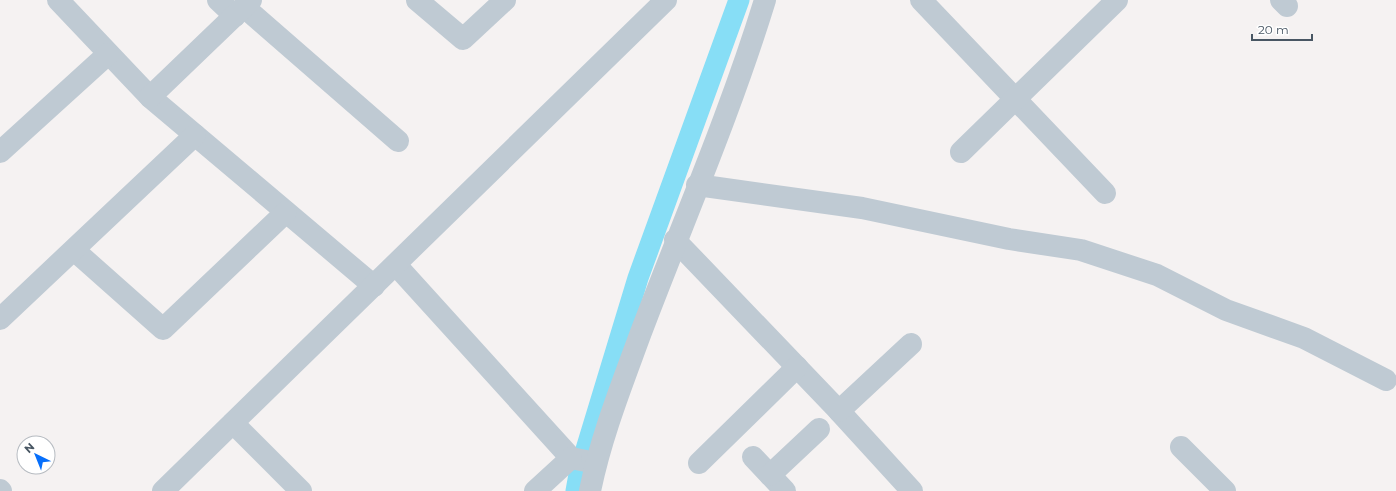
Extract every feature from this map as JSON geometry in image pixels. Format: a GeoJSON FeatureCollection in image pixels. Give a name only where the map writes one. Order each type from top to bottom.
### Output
{"type":"FeatureCollection","features":[{"type":"Feature","properties":{"kind":"street"},"geometry":{"type":"LineString","coordinates":[[58,0],[150,97],[374,286]]}},
{"type":"Feature","properties":{"kind":"street"},"geometry":{"type":"LineString","coordinates":[[218,0],[243,8],[398,141]]}},
{"type":"Feature","properties":{"kind":"street"},"geometry":{"type":"LineString","coordinates":[[417,0],[463,39],[505,0]]}},
{"type":"Feature","properties":{"kind":"street"},"geometry":{"type":"LineString","coordinates":[[163,491],[666,0]]}},
{"type":"Feature","properties":{"kind":"street"},"geometry":{"type":"LineString","coordinates":[[535,491],[581,460],[604,432],[676,240],[746,61],[765,0]]}},
{"type":"Feature","properties":{"kind":"street"},"geometry":{"type":"LineString","coordinates":[[920,0],[1105,193]]}},
{"type":"Feature","properties":{"kind":"street"},"geometry":{"type":"LineString","coordinates":[[961,152],[1117,0]]}},
{"type":"Feature","properties":{"kind":"street"},"geometry":{"type":"LineString","coordinates":[[150,97],[243,8]]}},
{"type":"Feature","properties":{"kind":"street"},"geometry":{"type":"LineString","coordinates":[[0,152],[108,54]]}},
{"type":"Feature","properties":{"kind":"street"},"geometry":{"type":"LineString","coordinates":[[0,319],[195,135]]}},
{"type":"Feature","properties":{"kind":"street"},"geometry":{"type":"LineString","coordinates":[[698,185],[862,208],[1008,238],[1081,250],[1157,275],[1226,310],[1304,338],[1393,378]]}},
{"type":"Feature","properties":{"kind":"street"},"geometry":{"type":"LineString","coordinates":[[74,250],[163,329],[286,212]]}},
{"type":"Feature","properties":{"kind":"street"},"geometry":{"type":"LineString","coordinates":[[676,240],[839,411],[912,491]]}},
{"type":"Feature","properties":{"kind":"street"},"geometry":{"type":"LineString","coordinates":[[396,265],[581,460],[590,491]]}},
{"type":"Feature","properties":{"kind":"street"},"geometry":{"type":"LineString","coordinates":[[839,411],[911,344]]}},
{"type":"Feature","properties":{"kind":"street"},"geometry":{"type":"LineString","coordinates":[[699,463],[797,367]]}},
{"type":"Feature","properties":{"kind":"street"},"geometry":{"type":"LineString","coordinates":[[233,423],[301,491]]}},
{"type":"Feature","properties":{"kind":"street"},"geometry":{"type":"LineString","coordinates":[[770,475],[819,429]]}},
{"type":"Feature","properties":{"kind":"street"},"geometry":{"type":"LineString","coordinates":[[1181,447],[1225,491]]}},
{"type":"Feature","properties":{"kind":"street"},"geometry":{"type":"LineString","coordinates":[[753,458],[785,491]]}},
{"type":"Feature","properties":{"kind":"waterway"},"geometry":{"type":"LineString","coordinates":[[576,491],[580,469],[638,278],[739,0]]}}]}
